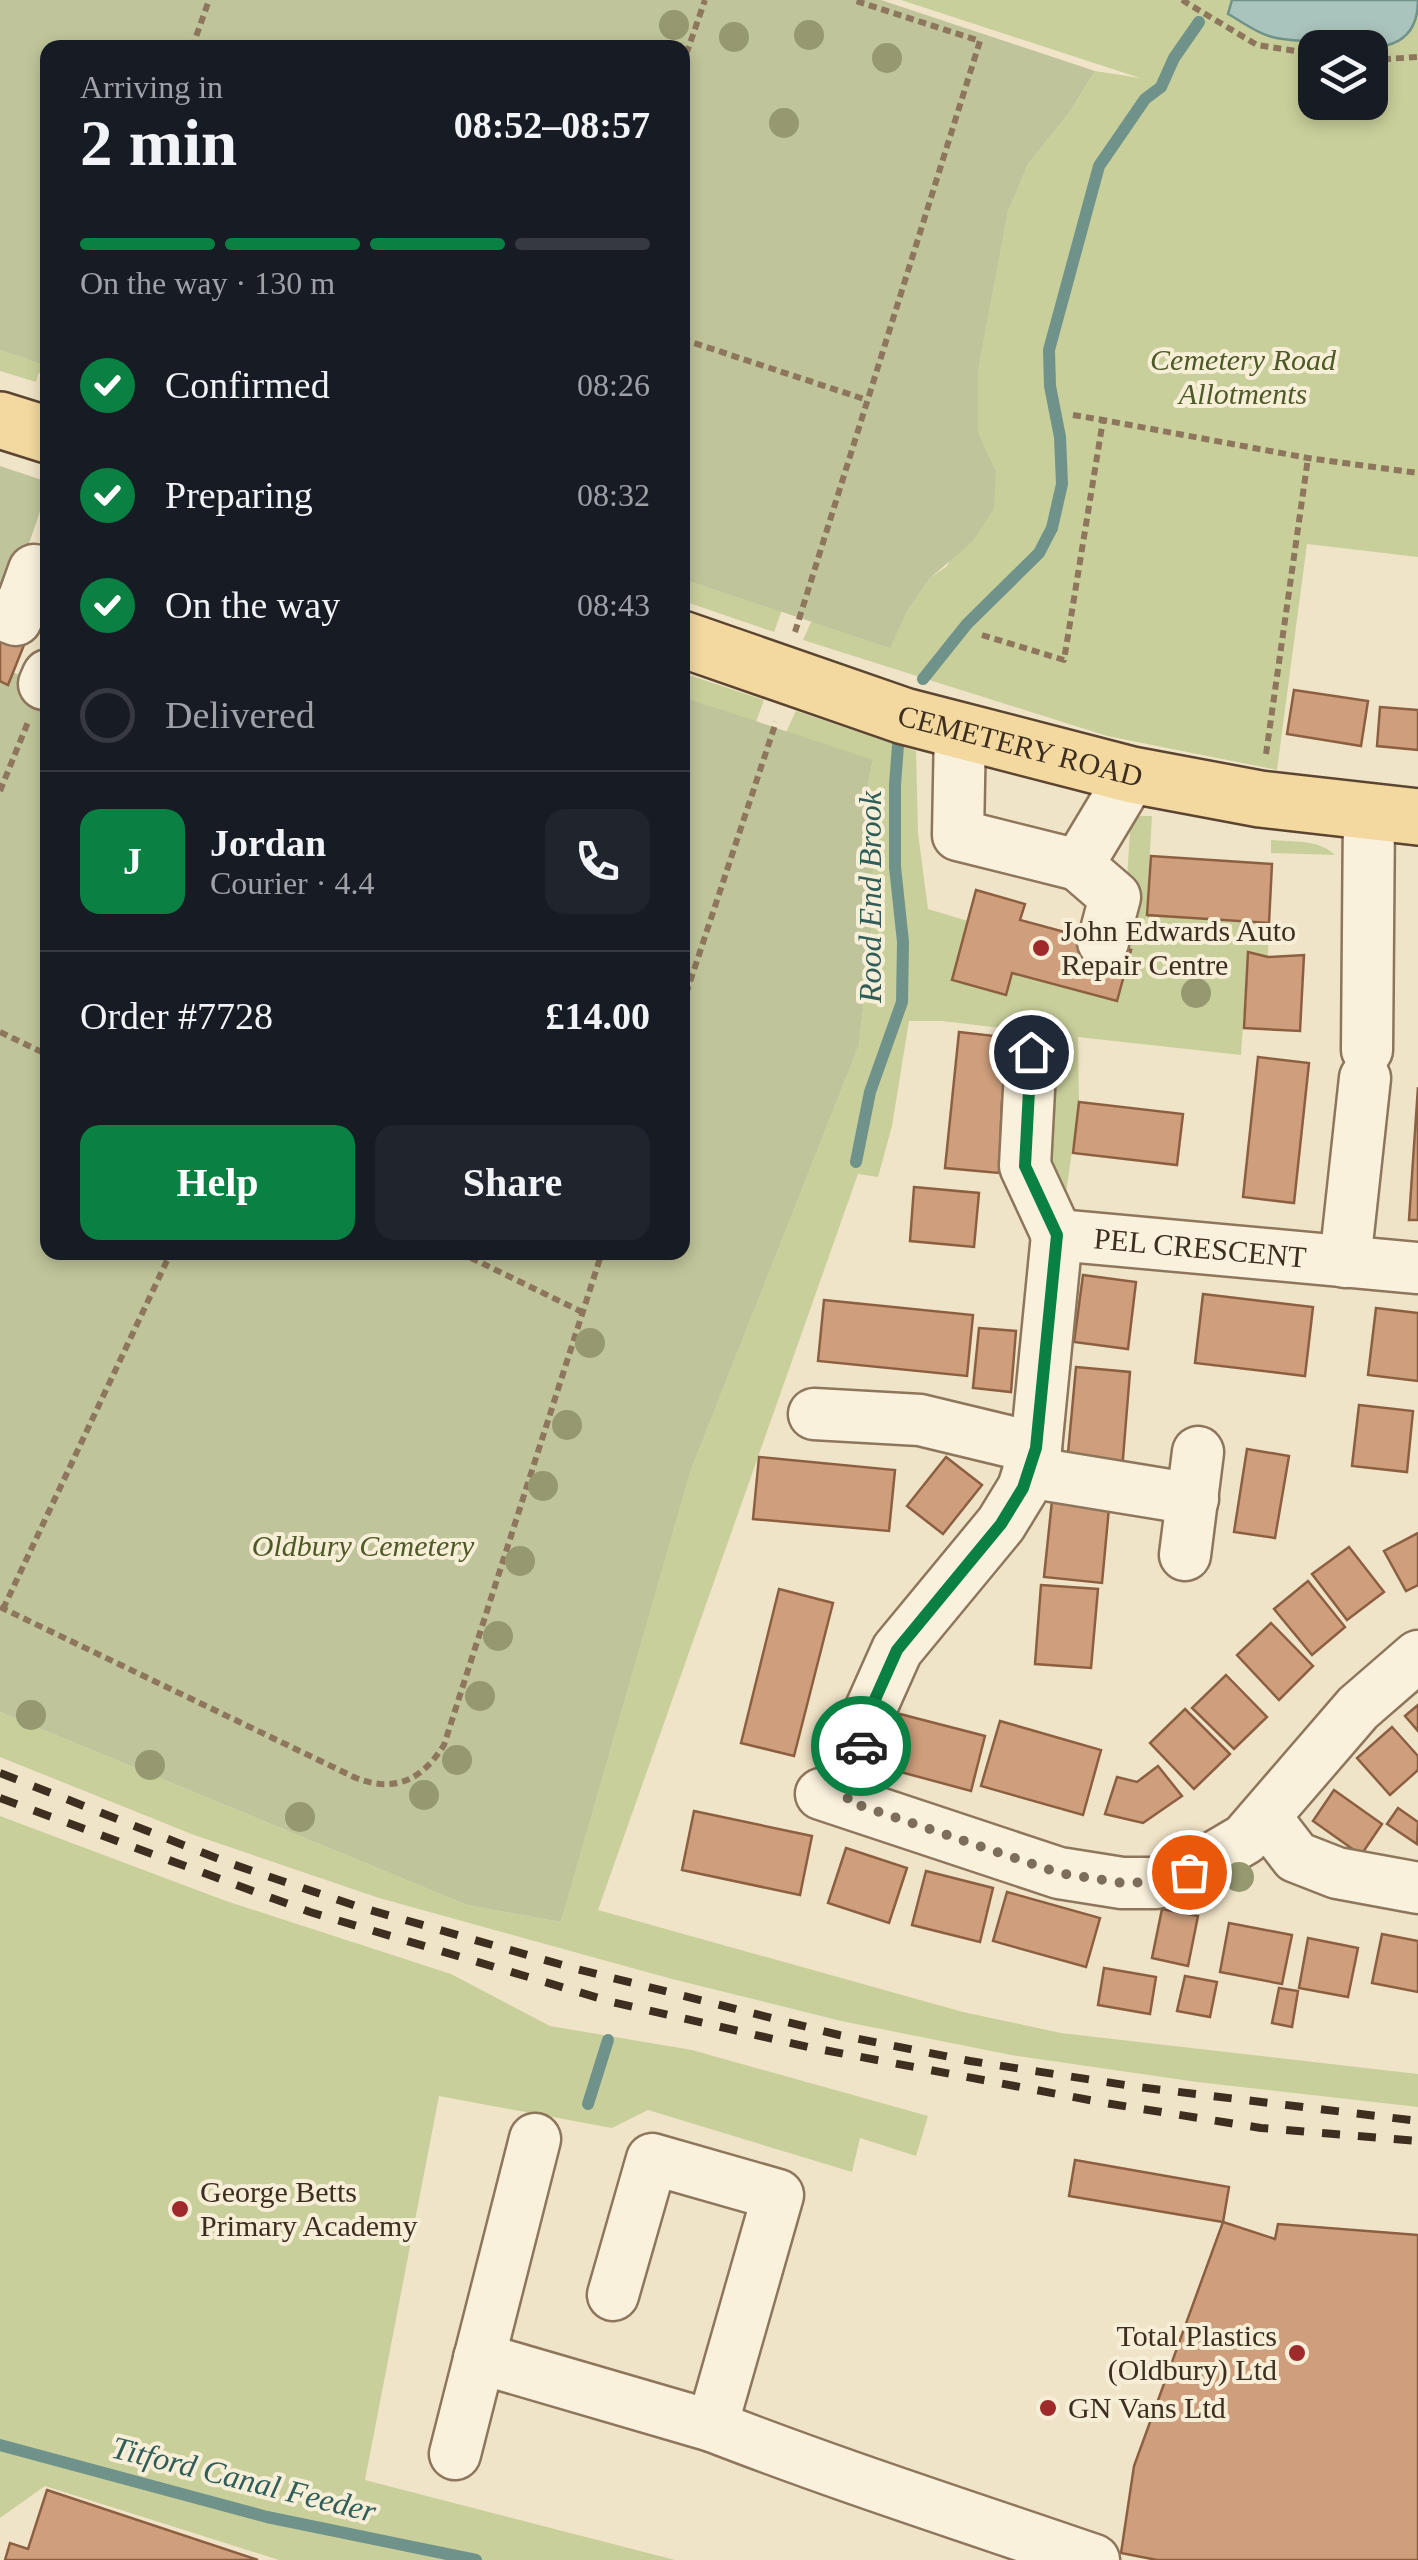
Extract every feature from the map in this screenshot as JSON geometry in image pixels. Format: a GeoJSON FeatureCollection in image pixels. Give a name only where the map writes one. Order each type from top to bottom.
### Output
{"type":"FeatureCollection","features":[{"type":"Feature","properties":{"kind":"main road"},"geometry":{"type":"LineString","coordinates":[[0,420],[40,432]]}},
{"type":"Feature","properties":{"kind":"main road","name":"CEMETERY ROAD"},"geometry":{"type":"LineString","coordinates":[[690,642],[904,716],[1132,775],[1260,800],[1393,815]]}},
{"type":"Feature","properties":{"kind":"street"},"geometry":{"type":"LineString","coordinates":[[0,614],[16,620],[40,567]]}},
{"type":"Feature","properties":{"kind":"street"},"geometry":{"type":"LineString","coordinates":[[960,730],[958,835],[1078,864],[1115,897],[1103,942]]}},
{"type":"Feature","properties":{"kind":"street"},"geometry":{"type":"LineString","coordinates":[[1078,864],[1132,775]]}},
{"type":"Feature","properties":{"kind":"street","name":"CEMETERY ROAD"},"geometry":{"type":"LineString","coordinates":[[1366,1064],[1393,815]]}},
{"type":"Feature","properties":{"kind":"street","name":"PEL CRESCENT"},"geometry":{"type":"LineString","coordinates":[[1031,1052],[1025,1166],[1057,1235],[1032,1460],[1023,1488],[1001,1524],[897,1650],[834,1797],[1059,1873],[1122,1883],[1156,1882],[1189,1872],[1245,1839],[1358,1708],[1418,1656]]}},
{"type":"Feature","properties":{"kind":"street","name":"PEL CRESCENT"},"geometry":{"type":"LineString","coordinates":[[1345,1262],[1366,1064]]}},
{"type":"Feature","properties":{"kind":"street","name":"PEL CRESCENT"},"geometry":{"type":"LineString","coordinates":[[1057,1235],[1418,1268]]}},
{"type":"Feature","properties":{"kind":"street"},"geometry":{"type":"LineString","coordinates":[[814,1414],[920,1420],[1032,1460],[1195,1476],[1185,1555]]}},
{"type":"Feature","properties":{"kind":"street"},"geometry":{"type":"LineString","coordinates":[[1266,1818],[1296,1857],[1337,1873],[1418,1888]]}},
{"type":"Feature","properties":{"kind":"street"},"geometry":{"type":"LineString","coordinates":[[455,2454],[535,2139]]}},
{"type":"Feature","properties":{"kind":"street"},"geometry":{"type":"LineString","coordinates":[[613,2294],[652,2158],[778,2195],[712,2426]]}},
{"type":"Feature","properties":{"kind":"street"},"geometry":{"type":"LineString","coordinates":[[479,2358],[712,2426],[829,2472],[1094,2560]]}},
{"type":"Feature","properties":{"kind":"path"},"geometry":{"type":"LineString","coordinates":[[195,40],[210,0]]}},
{"type":"Feature","properties":{"kind":"path"},"geometry":{"type":"LineString","coordinates":[[690,43],[705,0]]}},
{"type":"Feature","properties":{"kind":"path"},"geometry":{"type":"LineString","coordinates":[[690,982],[791,674],[793,639],[980,42],[853,0]]}},
{"type":"Feature","properties":{"kind":"path"},"geometry":{"type":"LineString","coordinates":[[1182,0],[1257,45],[1298,51]]}},
{"type":"Feature","properties":{"kind":"path"},"geometry":{"type":"LineString","coordinates":[[1388,59],[1418,57]]}},
{"type":"Feature","properties":{"kind":"path"},"geometry":{"type":"LineString","coordinates":[[690,342],[867,400]]}},
{"type":"Feature","properties":{"kind":"path"},"geometry":{"type":"LineString","coordinates":[[1074,415],[1308,458],[1418,472]]}},
{"type":"Feature","properties":{"kind":"path"},"geometry":{"type":"LineString","coordinates":[[982,634],[1064,660],[1104,420]]}},
{"type":"Feature","properties":{"kind":"path"},"geometry":{"type":"LineString","coordinates":[[1260,800],[1308,458]]}},
{"type":"Feature","properties":{"kind":"path"},"geometry":{"type":"LineString","coordinates":[[0,791],[40,694]]}},
{"type":"Feature","properties":{"kind":"path"},"geometry":{"type":"LineString","coordinates":[[0,1032],[40,1051]]}},
{"type":"Feature","properties":{"kind":"path"},"geometry":{"type":"LineString","coordinates":[[167,1260],[2,1608],[373,1785],[406,1782],[432,1765],[444,1746],[599,1260]]}},
{"type":"Feature","properties":{"kind":"path"},"geometry":{"type":"LineString","coordinates":[[475,1260],[582,1312]]}},
{"type":"Feature","properties":{"kind":"green space"},"geometry":{"type":"Polygon","coordinates":[[[0,0],[881,0],[1095,71],[1069,113],[1028,164],[1008,212],[978,372],[978,431],[996,471],[994,509],[972,542],[930,578],[908,610],[890,648],[690,581],[690,40],[40,40],[40,364],[0,350],[0,0]]]}},
{"type":"Feature","properties":{"kind":"green space","name":"Cemetery Road Allotments"},"geometry":{"type":"Polygon","coordinates":[[[901,0],[1418,0],[1418,557],[1307,544],[1277,770],[1107,736],[803,640],[812,620],[890,647],[930,578],[947,566],[996,471],[978,431],[978,372],[1008,212],[1028,164],[1069,113],[1095,71],[1140,78],[901,0]]]}},
{"type":"Feature","properties":{"kind":"green space"},"geometry":{"type":"Polygon","coordinates":[[[0,350],[40,364],[36,382],[0,371],[0,350]]]}},
{"type":"Feature","properties":{"kind":"green space"},"geometry":{"type":"Polygon","coordinates":[[[0,466],[40,479],[40,511],[13,590],[0,585],[0,466]]]}},
{"type":"Feature","properties":{"kind":"green space"},"geometry":{"type":"Polygon","coordinates":[[[690,581],[782,610],[774,632],[690,603],[690,581]]]}},
{"type":"Feature","properties":{"kind":"green space","name":"Oldbury Cemetery"},"geometry":{"type":"Polygon","coordinates":[[[0,667],[40,683],[40,1260],[690,1260],[690,699],[873,760],[868,784],[875,900],[859,1045],[691,1470],[561,1922],[467,1905],[0,1712],[0,667]]]}},
{"type":"Feature","properties":{"kind":"green space"},"geometry":{"type":"Polygon","coordinates":[[[690,675],[764,700],[756,722],[690,699],[690,675]]]}},
{"type":"Feature","properties":{"kind":"green space"},"geometry":{"type":"Polygon","coordinates":[[[796,711],[916,751],[918,833],[928,909],[968,921],[952,979],[1006,995],[1012,973],[1117,1001],[1131,951],[1113,945],[1127,878],[1131,816],[1152,816],[1145,935],[1147,915],[1269,923],[1268,957],[1248,953],[1241,1055],[1078,1037],[1079,1102],[1066,1193],[1053,1188],[1044,1171],[1053,1034],[909,1021],[892,1126],[878,1177],[858,1174],[598,1910],[963,2012],[1061,2033],[1418,2074],[1418,2107],[1197,2082],[1011,2055],[841,2021],[379,1898],[194,1835],[0,1757],[0,1712],[467,1905],[561,1922],[691,1470],[859,1045],[875,900],[868,784],[873,761],[786,732],[796,711]]]}},
{"type":"Feature","properties":{"kind":"green space"},"geometry":{"type":"Polygon","coordinates":[[[1271,840],[1313,844],[1335,855],[1271,853],[1271,840]]]}},
{"type":"Feature","properties":{"kind":"green space"},"geometry":{"type":"Polygon","coordinates":[[[0,1816],[226,1901],[451,1974],[550,2026],[692,2050],[928,2116],[916,2156],[860,2138],[852,2172],[648,2110],[612,2128],[439,2096],[365,2480],[675,2560],[279,2560],[45,2486],[0,2518],[0,1816]]]}},
{"type":"Feature","properties":{"kind":"water"},"geometry":{"type":"Polygon","coordinates":[[[1232,0],[1418,0],[1408,33],[1388,45],[1388,30],[1298,30],[1298,41],[1275,38],[1228,14],[1232,0]]]}},
{"type":"Feature","properties":{"kind":"building"},"geometry":{"type":"Polygon","coordinates":[[[0,635],[24,645],[8,685],[0,681],[0,635]]]}},
{"type":"Feature","properties":{"kind":"building"},"geometry":{"type":"Polygon","coordinates":[[[1294,690],[1368,701],[1361,746],[1287,734],[1294,690]]]}},
{"type":"Feature","properties":{"kind":"building"},"geometry":{"type":"Polygon","coordinates":[[[1380,707],[1418,710],[1418,750],[1377,746],[1380,707]]]}},
{"type":"Feature","properties":{"kind":"building"},"geometry":{"type":"Polygon","coordinates":[[[1151,856],[1272,864],[1269,923],[1147,915],[1151,856]]]}},
{"type":"Feature","properties":{"kind":"building","name":"John Edwards Auto Repair Centre"},"geometry":{"type":"Polygon","coordinates":[[[976,890],[1025,904],[1020,920],[1131,950],[1117,1001],[1012,973],[1006,995],[952,980],[976,890]]]}},
{"type":"Feature","properties":{"kind":"building"},"geometry":{"type":"Polygon","coordinates":[[[1248,952],[1268,957],[1304,955],[1300,1031],[1244,1028],[1248,952]]]}},
{"type":"Feature","properties":{"kind":"building"},"geometry":{"type":"Polygon","coordinates":[[[959,1032],[1012,1038],[1002,1101],[999,1173],[945,1168],[959,1032]]]}},
{"type":"Feature","properties":{"kind":"building"},"geometry":{"type":"Polygon","coordinates":[[[1258,1057],[1309,1063],[1294,1203],[1243,1197],[1258,1057]]]}},
{"type":"Feature","properties":{"kind":"building"},"geometry":{"type":"Polygon","coordinates":[[[1418,1087],[1418,1220],[1409,1220],[1418,1087]]]}},
{"type":"Feature","properties":{"kind":"building"},"geometry":{"type":"Polygon","coordinates":[[[1079,1102],[1183,1114],[1177,1165],[1073,1153],[1079,1102]]]}},
{"type":"Feature","properties":{"kind":"building"},"geometry":{"type":"Polygon","coordinates":[[[914,1187],[979,1193],[974,1247],[910,1241],[914,1187]]]}},
{"type":"Feature","properties":{"kind":"building"},"geometry":{"type":"Polygon","coordinates":[[[1083,1275],[1136,1282],[1128,1349],[1074,1342],[1083,1275]]]}},
{"type":"Feature","properties":{"kind":"building"},"geometry":{"type":"Polygon","coordinates":[[[1203,1294],[1313,1307],[1305,1376],[1195,1363],[1203,1294]]]}},
{"type":"Feature","properties":{"kind":"building"},"geometry":{"type":"Polygon","coordinates":[[[824,1300],[973,1315],[967,1376],[818,1361],[824,1300]]]}},
{"type":"Feature","properties":{"kind":"building"},"geometry":{"type":"Polygon","coordinates":[[[1376,1308],[1418,1313],[1418,1381],[1368,1375],[1376,1308]]]}},
{"type":"Feature","properties":{"kind":"building"},"geometry":{"type":"Polygon","coordinates":[[[979,1328],[1016,1331],[1011,1392],[973,1388],[979,1328]]]}},
{"type":"Feature","properties":{"kind":"building"},"geometry":{"type":"Polygon","coordinates":[[[1076,1367],[1130,1372],[1122,1470],[1067,1464],[1076,1367]]]}},
{"type":"Feature","properties":{"kind":"building"},"geometry":{"type":"Polygon","coordinates":[[[1359,1405],[1413,1411],[1407,1472],[1352,1466],[1359,1405]]]}},
{"type":"Feature","properties":{"kind":"building"},"geometry":{"type":"Polygon","coordinates":[[[1247,1449],[1289,1456],[1275,1538],[1234,1532],[1247,1449]]]}},
{"type":"Feature","properties":{"kind":"building"},"geometry":{"type":"Polygon","coordinates":[[[759,1457],[895,1470],[889,1531],[753,1519],[759,1457]]]}},
{"type":"Feature","properties":{"kind":"building"},"geometry":{"type":"Polygon","coordinates":[[[946,1457],[982,1485],[943,1534],[907,1506],[946,1457]]]}},
{"type":"Feature","properties":{"kind":"building"},"geometry":{"type":"Polygon","coordinates":[[[1053,1491],[1110,1497],[1102,1583],[1044,1577],[1053,1491]]]}},
{"type":"Feature","properties":{"kind":"building"},"geometry":{"type":"Polygon","coordinates":[[[1418,1533],[1418,1585],[1406,1591],[1384,1551],[1418,1533]]]}},
{"type":"Feature","properties":{"kind":"building"},"geometry":{"type":"Polygon","coordinates":[[[1349,1547],[1384,1592],[1347,1620],[1312,1574],[1349,1547]]]}},
{"type":"Feature","properties":{"kind":"building"},"geometry":{"type":"Polygon","coordinates":[[[1308,1581],[1345,1627],[1312,1655],[1274,1609],[1308,1581]]]}},
{"type":"Feature","properties":{"kind":"building"},"geometry":{"type":"Polygon","coordinates":[[[1041,1585],[1098,1589],[1091,1668],[1035,1664],[1041,1585]]]}},
{"type":"Feature","properties":{"kind":"building"},"geometry":{"type":"Polygon","coordinates":[[[779,1589],[833,1603],[794,1756],[741,1743],[779,1589]]]}},
{"type":"Feature","properties":{"kind":"building"},"geometry":{"type":"Polygon","coordinates":[[[1271,1623],[1313,1666],[1279,1700],[1237,1655],[1271,1623]]]}},
{"type":"Feature","properties":{"kind":"building"},"geometry":{"type":"Polygon","coordinates":[[[1226,1675],[1267,1717],[1234,1749],[1192,1708],[1226,1675]]]}},
{"type":"Feature","properties":{"kind":"building"},"geometry":{"type":"Polygon","coordinates":[[[1418,1705],[1418,1731],[1405,1716],[1418,1705]]]}},
{"type":"Feature","properties":{"kind":"building"},"geometry":{"type":"Polygon","coordinates":[[[1185,1709],[1230,1754],[1194,1789],[1150,1743],[1185,1709]]]}},
{"type":"Feature","properties":{"kind":"building"},"geometry":{"type":"Polygon","coordinates":[[[900,1714],[985,1736],[971,1791],[886,1768],[900,1714]]]}},
{"type":"Feature","properties":{"kind":"building"},"geometry":{"type":"Polygon","coordinates":[[[1000,1721],[1101,1750],[1083,1815],[981,1786],[1000,1721]]]}},
{"type":"Feature","properties":{"kind":"building"},"geometry":{"type":"Polygon","coordinates":[[[1392,1727],[1418,1756],[1418,1770],[1390,1795],[1357,1758],[1392,1727]]]}},
{"type":"Feature","properties":{"kind":"building"},"geometry":{"type":"Polygon","coordinates":[[[1158,1766],[1182,1796],[1143,1823],[1105,1814],[1117,1777],[1137,1782],[1158,1766]]]}},
{"type":"Feature","properties":{"kind":"building"},"geometry":{"type":"Polygon","coordinates":[[[1334,1790],[1382,1824],[1361,1855],[1313,1821],[1334,1790]]]}},
{"type":"Feature","properties":{"kind":"building"},"geometry":{"type":"Polygon","coordinates":[[[1398,1808],[1418,1822],[1417,1844],[1387,1824],[1398,1808]]]}},
{"type":"Feature","properties":{"kind":"building"},"geometry":{"type":"Polygon","coordinates":[[[694,1811],[812,1836],[800,1895],[682,1870],[694,1811]]]}},
{"type":"Feature","properties":{"kind":"building"},"geometry":{"type":"Polygon","coordinates":[[[846,1848],[907,1868],[889,1923],[828,1903],[846,1848]]]}},
{"type":"Feature","properties":{"kind":"building"},"geometry":{"type":"Polygon","coordinates":[[[926,1871],[993,1888],[980,1942],[912,1925],[926,1871]]]}},
{"type":"Feature","properties":{"kind":"building"},"geometry":{"type":"Polygon","coordinates":[[[1007,1892],[1100,1918],[1086,1967],[993,1941],[1007,1892]]]}},
{"type":"Feature","properties":{"kind":"building"},"geometry":{"type":"Polygon","coordinates":[[[1162,1909],[1198,1916],[1188,1966],[1152,1958],[1162,1909]]]}},
{"type":"Feature","properties":{"kind":"building"},"geometry":{"type":"Polygon","coordinates":[[[1229,1923],[1292,1935],[1282,1984],[1220,1972],[1229,1923]]]}},
{"type":"Feature","properties":{"kind":"building"},"geometry":{"type":"Polygon","coordinates":[[[1382,1934],[1418,1941],[1418,1992],[1372,1983],[1382,1934]]]}},
{"type":"Feature","properties":{"kind":"building"},"geometry":{"type":"Polygon","coordinates":[[[1308,1938],[1358,1948],[1348,1997],[1299,1988],[1308,1938]]]}},
{"type":"Feature","properties":{"kind":"building"},"geometry":{"type":"Polygon","coordinates":[[[1104,1968],[1156,1977],[1150,2014],[1098,2005],[1104,1968]]]}},
{"type":"Feature","properties":{"kind":"building"},"geometry":{"type":"Polygon","coordinates":[[[1185,1976],[1217,1982],[1210,2017],[1177,2011],[1185,1976]]]}},
{"type":"Feature","properties":{"kind":"building"},"geometry":{"type":"Polygon","coordinates":[[[1279,1988],[1298,1991],[1292,2027],[1272,2023],[1279,1988]]]}},
{"type":"Feature","properties":{"kind":"building"},"geometry":{"type":"Polygon","coordinates":[[[1075,2160],[1229,2187],[1223,2222],[1069,2196],[1075,2160]]]}},
{"type":"Feature","properties":{"kind":"building","name":"Total Plastics (Oldbury) Ltd"},"geometry":{"type":"Polygon","coordinates":[[[1223,2222],[1275,2239],[1278,2224],[1418,2235],[1418,2560],[1157,2560],[1121,2553],[1134,2466],[1223,2222]]]}},
{"type":"Feature","properties":{"kind":"building"},"geometry":{"type":"Polygon","coordinates":[[[47,2490],[258,2560],[5,2560],[10,2543],[28,2549],[47,2490]]]}},
{"type":"Feature","properties":{"kind":"waterway","name":"Rood End Brook"},"geometry":{"type":"LineString","coordinates":[[923,679],[967,624],[1039,553],[1052,528],[1062,484],[1049,350],[1099,166],[1145,99],[1161,87],[1174,58],[1199,22]]}},
{"type":"Feature","properties":{"kind":"waterway","name":"Rood End Brook"},"geometry":{"type":"LineString","coordinates":[[856,1162],[870,1092],[902,1002],[903,942],[895,867],[898,745]]}},
{"type":"Feature","properties":{"kind":"waterway","name":"Rood End Brook"},"geometry":{"type":"LineString","coordinates":[[588,2104],[608,2040]]}},
{"type":"Feature","properties":{"kind":"waterway","name":"Titford Canal Feeder"},"geometry":{"type":"LineString","coordinates":[[0,2445],[267,2517],[476,2560]]}},
{"type":"Feature","properties":{"kind":"railway"},"geometry":{"type":"LineString","coordinates":[[0,1773],[229,1863],[356,1906],[573,1968],[839,2035],[970,2061],[1138,2087],[1418,2121]]}},
{"type":"Feature","properties":{"kind":"railway"},"geometry":{"type":"LineString","coordinates":[[0,1798],[310,1912],[612,2002],[808,2047],[1105,2103],[1261,2128],[1418,2141]]}},
{"type":"Feature","properties":{"kind":"way so far"},"geometry":{"type":"LineString","coordinates":[[861,1746],[847,1801],[1059,1873],[1122,1883],[1156,1882],[1189,1872]]}},
{"type":"Feature","properties":{"kind":"place","name":"John Edwards Auto Repair Centre"},"geometry":{"type":"Point","coordinates":[1041,948]}},
{"type":"Feature","properties":{"kind":"place","name":"George Betts Primary Academy"},"geometry":{"type":"Point","coordinates":[180,2209]}},
{"type":"Feature","properties":{"kind":"place","name":"Total Plastics (Oldbury) Ltd"},"geometry":{"type":"Point","coordinates":[1297,2353]}},
{"type":"Feature","properties":{"kind":"place","name":"GN Vans Ltd"},"geometry":{"type":"Point","coordinates":[1048,2408]}},
{"type":"Feature","properties":{"kind":"route"},"geometry":{"type":"LineString","coordinates":[[861,1746],[868,1715],[897,1650],[1001,1524],[1023,1488],[1036,1448],[1057,1235],[1025,1166],[1031,1052]]}}]}
